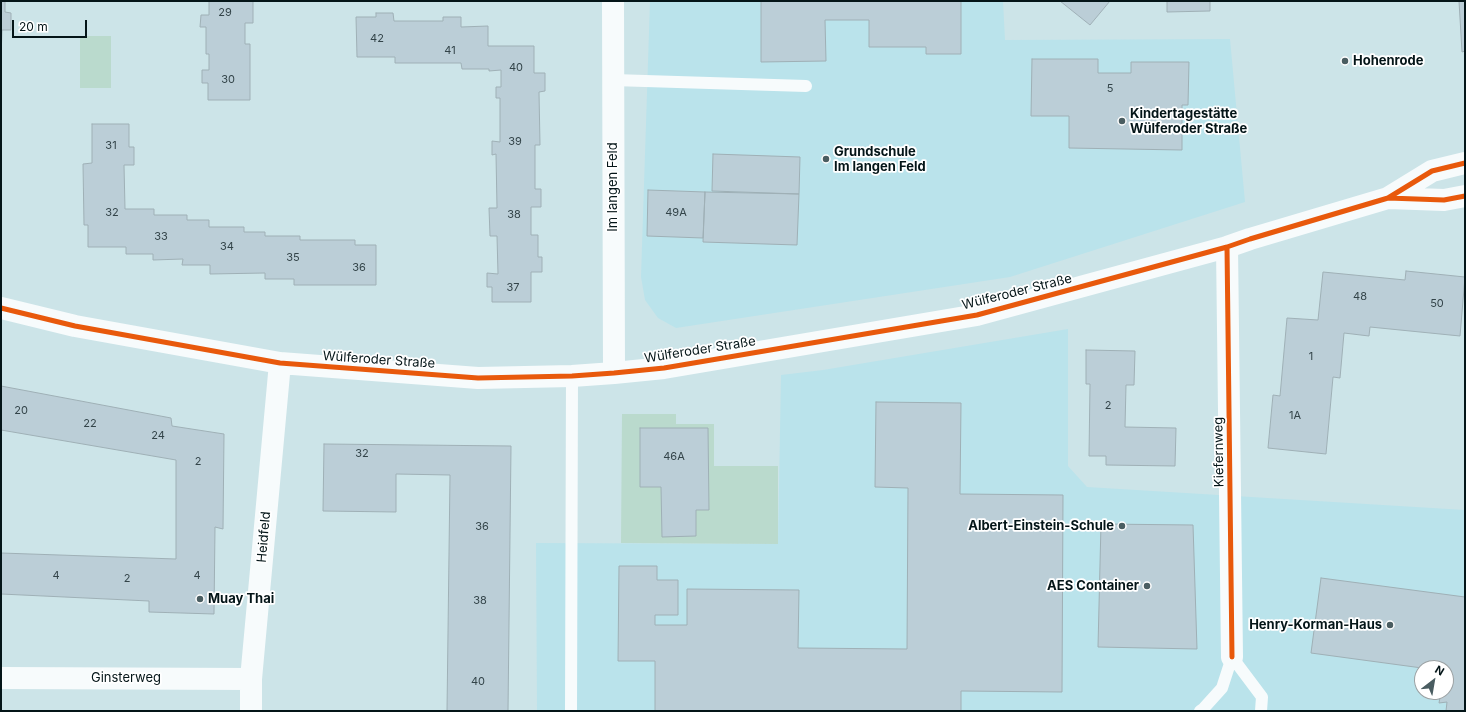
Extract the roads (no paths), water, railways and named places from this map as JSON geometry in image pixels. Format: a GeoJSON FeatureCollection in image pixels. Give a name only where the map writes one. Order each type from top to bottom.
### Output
{"type":"FeatureCollection","features":[{"type":"Feature","properties":{"kind":"street","name":"Im langen Feld"},"geometry":{"type":"LineString","coordinates":[[613,1],[614,373]]}},
{"type":"Feature","properties":{"kind":"street","name":"Wülferoder Straße"},"geometry":{"type":"LineString","coordinates":[[1,308],[75,326],[280,363],[478,378],[572,376],[614,373],[664,368],[977,315],[1227,247],[1388,198],[1432,171],[1465,162]]}},
{"type":"Feature","properties":{"kind":"street","name":"Wülferoder Straße"},"geometry":{"type":"LineString","coordinates":[[1388,198],[1444,200],[1465,196]]}},
{"type":"Feature","properties":{"kind":"street","name":"Kiefernweg"},"geometry":{"type":"LineString","coordinates":[[1227,247],[1232,658]]}},
{"type":"Feature","properties":{"kind":"street","name":"Heidfeld"},"geometry":{"type":"LineString","coordinates":[[251,711],[251,679],[280,363]]}},
{"type":"Feature","properties":{"kind":"street","name":"Ginsterweg"},"geometry":{"type":"LineString","coordinates":[[1,678],[251,679]]}},
{"type":"Feature","properties":{"kind":"lane"},"geometry":{"type":"LineString","coordinates":[[613,80],[806,86]]}},
{"type":"Feature","properties":{"kind":"lane"},"geometry":{"type":"LineString","coordinates":[[571,711],[572,376]]}},
{"type":"Feature","properties":{"kind":"lane"},"geometry":{"type":"LineString","coordinates":[[1200,711],[1222,688],[1232,658]]}},
{"type":"Feature","properties":{"kind":"lane"},"geometry":{"type":"LineString","coordinates":[[1232,658],[1262,698],[1261,711]]}},
{"type":"Feature","properties":{"kind":"place","name":"Hohenrode"},"geometry":{"type":"Point","coordinates":[1345,61]}},
{"type":"Feature","properties":{"kind":"place","name":"Kindertagestätte Wülferoder Straße"},"geometry":{"type":"Point","coordinates":[1122,121]}},
{"type":"Feature","properties":{"kind":"place","name":"Grundschule Im langen Feld"},"geometry":{"type":"Point","coordinates":[826,159]}},
{"type":"Feature","properties":{"kind":"place","name":"Albert-Einstein-Schule"},"geometry":{"type":"Point","coordinates":[1122,526]}},
{"type":"Feature","properties":{"kind":"place","name":"AES Container"},"geometry":{"type":"Point","coordinates":[1147,586]}},
{"type":"Feature","properties":{"kind":"place","name":"Muay Thai"},"geometry":{"type":"Point","coordinates":[200,599]}},
{"type":"Feature","properties":{"kind":"place","name":"Henry-Korman-Haus"},"geometry":{"type":"Point","coordinates":[1390,625]}}]}
